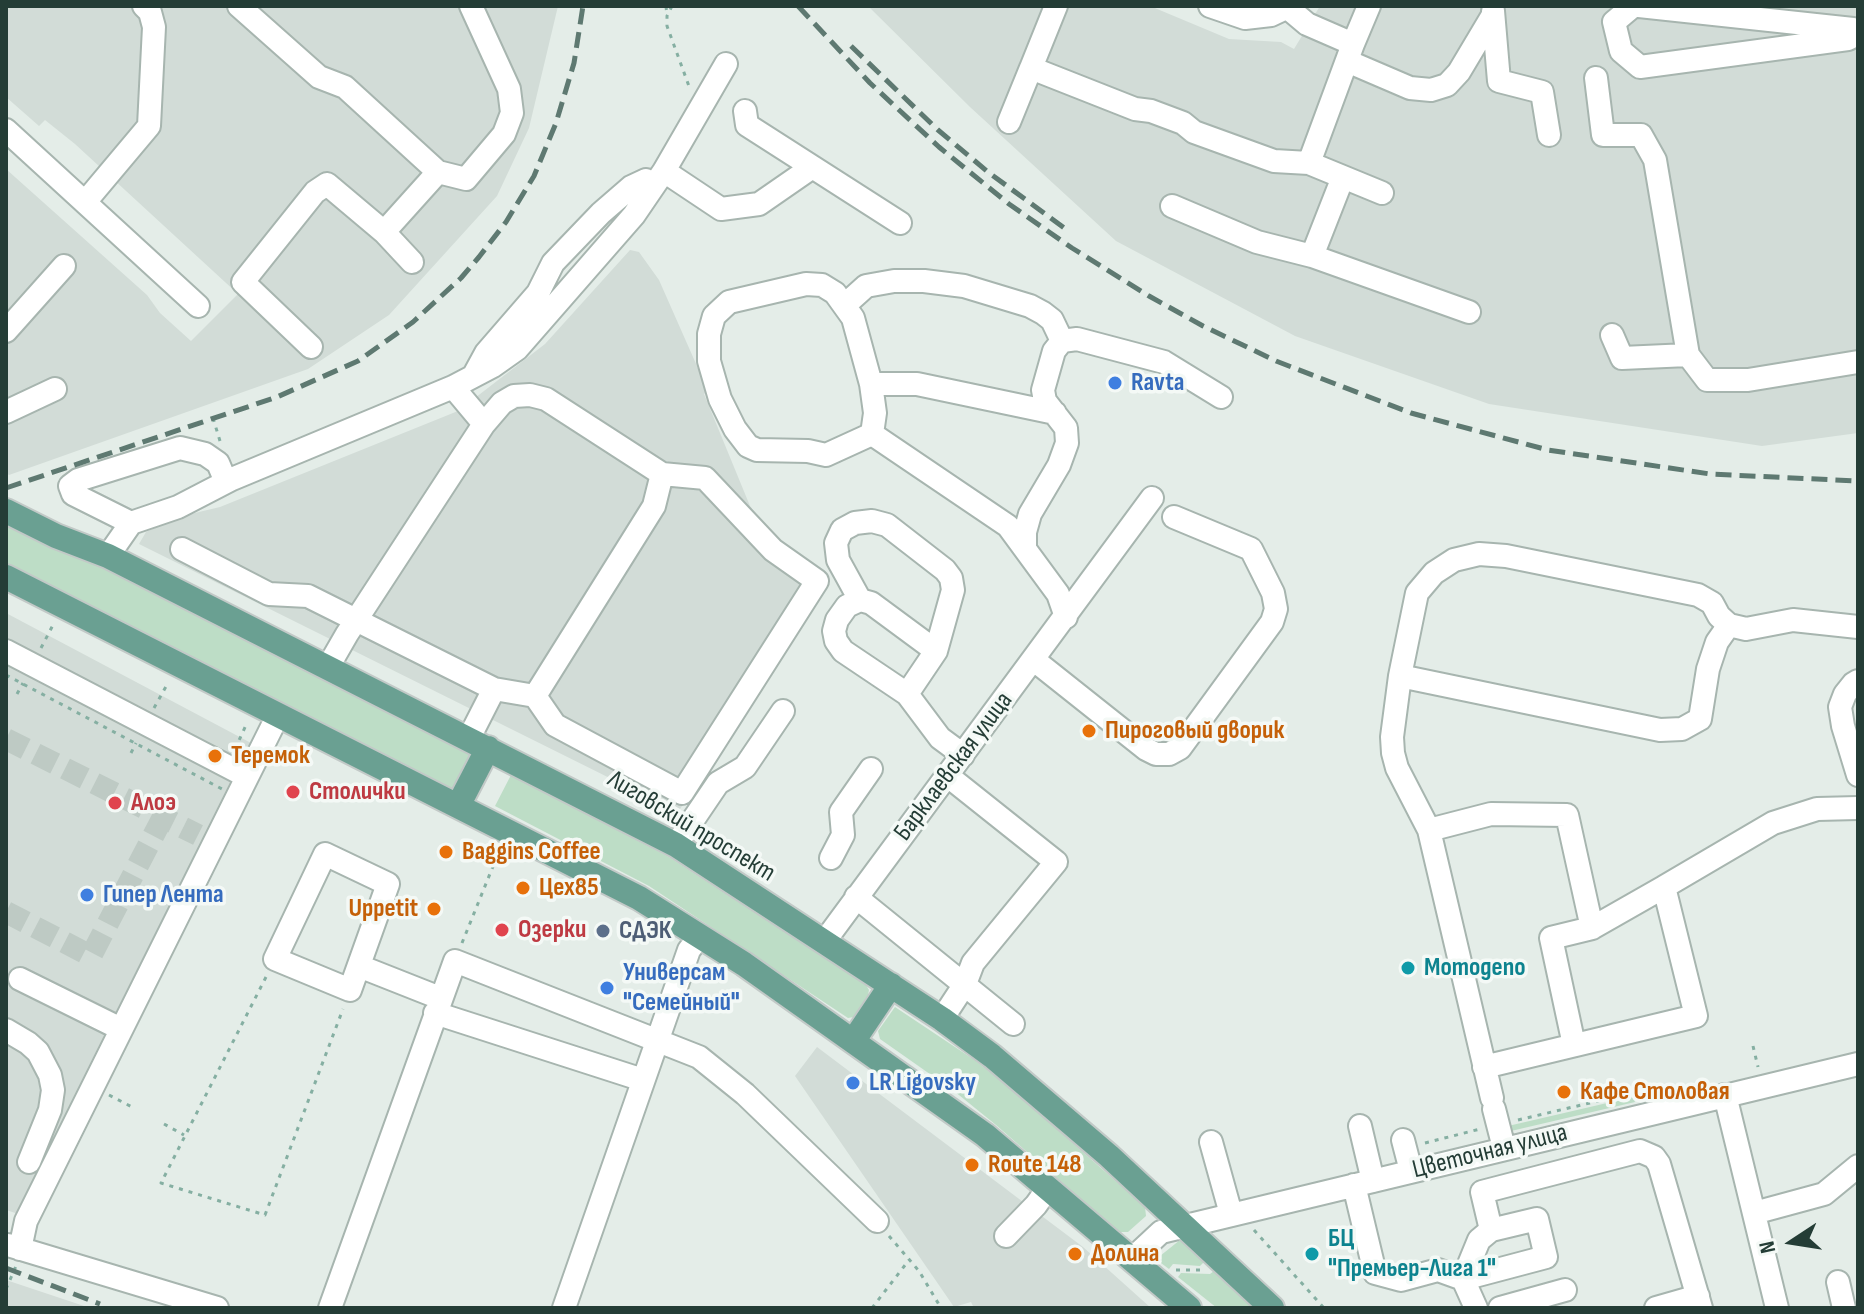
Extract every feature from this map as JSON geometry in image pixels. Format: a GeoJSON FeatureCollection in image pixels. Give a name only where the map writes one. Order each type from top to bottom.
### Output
{"type":"FeatureCollection","features":[{"type":"Feature","properties":{"kind":"main road","name":"Лиговский проспект"},"geometry":{"type":"LineString","coordinates":[[6,511],[56,536],[108,556],[676,845],[942,1019],[1039,1095],[1186,1226],[1272,1308]]}},
{"type":"Feature","properties":{"kind":"main road"},"geometry":{"type":"LineString","coordinates":[[6,577],[639,898],[854,1040],[985,1135],[1189,1308]]}},
{"type":"Feature","properties":{"kind":"main road"},"geometry":{"type":"LineString","coordinates":[[458,806],[478,743]]}},
{"type":"Feature","properties":{"kind":"main road"},"geometry":{"type":"LineString","coordinates":[[854,1040],[891,985]]}},
{"type":"Feature","properties":{"kind":"street"},"geometry":{"type":"LineString","coordinates":[[86,201],[149,126],[154,27],[150,12],[144,6]]}},
{"type":"Feature","properties":{"kind":"street"},"geometry":{"type":"LineString","coordinates":[[239,6],[319,77],[345,87],[438,172],[466,179],[504,134],[512,113],[509,89],[471,6]]}},
{"type":"Feature","properties":{"kind":"street"},"geometry":{"type":"LineString","coordinates":[[1009,122],[1056,6]]}},
{"type":"Feature","properties":{"kind":"street"},"geometry":{"type":"LineString","coordinates":[[1210,6],[1245,18],[1271,15],[1289,7],[1307,24],[1410,88],[1431,90],[1447,85],[1459,72],[1493,11]]}},
{"type":"Feature","properties":{"kind":"street"},"geometry":{"type":"LineString","coordinates":[[1309,163],[1369,6]]}},
{"type":"Feature","properties":{"kind":"street"},"geometry":{"type":"LineString","coordinates":[[1636,6],[1858,32],[1848,39],[1640,67],[1621,51],[1614,22],[1636,6]]}},
{"type":"Feature","properties":{"kind":"street"},"geometry":{"type":"LineString","coordinates":[[1493,11],[1499,81],[1542,92],[1549,135]]}},
{"type":"Feature","properties":{"kind":"street"},"geometry":{"type":"LineString","coordinates":[[108,556],[131,523],[178,507],[226,482],[453,387],[517,349],[634,215],[655,175],[726,64]]}},
{"type":"Feature","properties":{"kind":"street"},"geometry":{"type":"LineString","coordinates":[[1031,68],[1135,109],[1151,111],[1183,123],[1194,132],[1274,161],[1309,163],[1382,193]]}},
{"type":"Feature","properties":{"kind":"street"},"geometry":{"type":"LineString","coordinates":[[1596,78],[1603,135],[1641,135],[1655,160],[1688,355],[1707,380],[1748,380],[1858,362]]}},
{"type":"Feature","properties":{"kind":"street"},"geometry":{"type":"LineString","coordinates":[[745,111],[747,125],[900,223]]}},
{"type":"Feature","properties":{"kind":"street"},"geometry":{"type":"LineString","coordinates":[[6,130],[198,306]]}},
{"type":"Feature","properties":{"kind":"street"},"geometry":{"type":"LineString","coordinates":[[655,175],[721,209],[759,204],[811,168]]}},
{"type":"Feature","properties":{"kind":"street"},"geometry":{"type":"LineString","coordinates":[[384,232],[438,172]]}},
{"type":"Feature","properties":{"kind":"street"},"geometry":{"type":"LineString","coordinates":[[1312,256],[1343,177]]}},
{"type":"Feature","properties":{"kind":"street"},"geometry":{"type":"LineString","coordinates":[[311,347],[243,282],[315,192],[327,184],[384,232],[412,262]]}},
{"type":"Feature","properties":{"kind":"street"},"geometry":{"type":"LineString","coordinates":[[1172,206],[1257,242],[1312,256],[1469,312]]}},
{"type":"Feature","properties":{"kind":"street"},"geometry":{"type":"LineString","coordinates":[[6,331],[64,266]]}},
{"type":"Feature","properties":{"kind":"street"},"geometry":{"type":"LineString","coordinates":[[846,304],[866,286],[894,281],[964,286],[1030,306],[1043,313],[1052,320],[1062,341]]}},
{"type":"Feature","properties":{"kind":"street"},"geometry":{"type":"LineString","coordinates":[[806,284],[822,285],[835,293],[846,304],[853,318],[871,384],[875,413],[872,434],[826,455],[808,451],[757,450],[748,446],[735,429],[720,399],[709,361],[709,334],[714,316],[729,302],[806,284]]}},
{"type":"Feature","properties":{"kind":"street"},"geometry":{"type":"LineString","coordinates":[[1612,335],[1622,358],[1688,355]]}},
{"type":"Feature","properties":{"kind":"street"},"geometry":{"type":"LineString","coordinates":[[1025,547],[1030,514],[1059,465],[1067,443],[1066,428],[1045,401],[1043,390],[1054,351],[1062,341],[1077,339],[1164,362],[1221,397]]}},
{"type":"Feature","properties":{"kind":"street"},"geometry":{"type":"LineString","coordinates":[[871,384],[917,384],[1055,413]]}},
{"type":"Feature","properties":{"kind":"street"},"geometry":{"type":"LineString","coordinates":[[453,387],[484,424]]}},
{"type":"Feature","properties":{"kind":"street"},"geometry":{"type":"LineString","coordinates":[[6,412],[55,389]]}},
{"type":"Feature","properties":{"kind":"street"},"geometry":{"type":"LineString","coordinates":[[182,549],[269,594],[308,596],[357,621],[494,689],[535,696],[555,725],[682,793],[817,581],[773,550],[705,478],[662,474],[546,399],[530,395],[514,396],[502,403],[484,424],[357,621],[328,667]]}},
{"type":"Feature","properties":{"kind":"street"},"geometry":{"type":"LineString","coordinates":[[872,434],[1008,526],[1058,594],[1066,617]]}},
{"type":"Feature","properties":{"kind":"street"},"geometry":{"type":"LineString","coordinates":[[131,523],[73,494],[70,486],[78,480],[180,448],[205,454],[218,463],[226,482]]}},
{"type":"Feature","properties":{"kind":"street"},"geometry":{"type":"LineString","coordinates":[[535,696],[654,506],[662,474]]}},
{"type":"Feature","properties":{"kind":"street","name":"Барклаевская улица"},"geometry":{"type":"LineString","coordinates":[[824,942],[1152,498]]}},
{"type":"Feature","properties":{"kind":"street"},"geometry":{"type":"LineString","coordinates":[[1034,660],[1146,749],[1156,754],[1169,754],[1180,748],[1272,622],[1276,609],[1273,593],[1251,549],[1174,517]]}},
{"type":"Feature","properties":{"kind":"street"},"geometry":{"type":"LineString","coordinates":[[860,600],[838,560],[836,543],[842,530],[855,523],[872,521],[887,525],[951,578],[953,590],[936,651],[907,694]]}},
{"type":"Feature","properties":{"kind":"street"},"geometry":{"type":"LineString","coordinates":[[1504,1148],[1429,830],[1397,768],[1393,753],[1392,737],[1400,676],[1417,593],[1434,573],[1454,560],[1479,554],[1506,556],[1698,595],[1712,603],[1719,616],[1729,625],[1746,629],[1793,620],[1858,627]]}},
{"type":"Feature","properties":{"kind":"street"},"geometry":{"type":"LineString","coordinates":[[936,651],[871,603],[860,600],[847,606],[837,620],[834,631],[843,651],[907,694],[940,738],[963,755]]}},
{"type":"Feature","properties":{"kind":"street"},"geometry":{"type":"LineString","coordinates":[[1400,676],[1660,730],[1682,729],[1700,719],[1708,669],[1717,642],[1729,625]]}},
{"type":"Feature","properties":{"kind":"street"},"geometry":{"type":"LineString","coordinates":[[6,651],[236,771]]}},
{"type":"Feature","properties":{"kind":"street"},"geometry":{"type":"LineString","coordinates":[[1858,681],[1845,694],[1840,707],[1858,775]]}},
{"type":"Feature","properties":{"kind":"street"},"geometry":{"type":"LineString","coordinates":[[478,743],[494,689]]}},
{"type":"Feature","properties":{"kind":"street"},"geometry":{"type":"LineString","coordinates":[[676,845],[718,783],[745,767],[783,711]]}},
{"type":"Feature","properties":{"kind":"street"},"geometry":{"type":"LineString","coordinates":[[217,1308],[13,1246],[121,1029],[236,771],[278,715]]}},
{"type":"Feature","properties":{"kind":"street"},"geometry":{"type":"LineString","coordinates":[[831,858],[843,835],[841,812],[871,769]]}},
{"type":"Feature","properties":{"kind":"street"},"geometry":{"type":"LineString","coordinates":[[942,1019],[965,984],[973,963],[1056,862],[948,776]]}},
{"type":"Feature","properties":{"kind":"street"},"geometry":{"type":"LineString","coordinates":[[1574,1045],[1551,938],[1592,928],[1773,823],[1817,809],[1858,808]]}},
{"type":"Feature","properties":{"kind":"street"},"geometry":{"type":"LineString","coordinates":[[1429,830],[1491,814],[1567,815],[1592,928]]}},
{"type":"Feature","properties":{"kind":"street"},"geometry":{"type":"LineString","coordinates":[[325,854],[388,884],[359,966],[350,990],[275,959],[325,854]]}},
{"type":"Feature","properties":{"kind":"street"},"geometry":{"type":"LineString","coordinates":[[1484,1067],[1696,1016],[1664,887]]}},
{"type":"Feature","properties":{"kind":"street"},"geometry":{"type":"LineString","coordinates":[[856,897],[1013,1024]]}},
{"type":"Feature","properties":{"kind":"street"},"geometry":{"type":"LineString","coordinates":[[564,1308],[689,950],[700,936]]}},
{"type":"Feature","properties":{"kind":"street"},"geometry":{"type":"LineString","coordinates":[[330,1308],[455,961],[699,1057],[745,1094],[877,1221]]}},
{"type":"Feature","properties":{"kind":"street"},"geometry":{"type":"LineString","coordinates":[[359,966],[438,1006],[643,1080]]}},
{"type":"Feature","properties":{"kind":"street"},"geometry":{"type":"LineString","coordinates":[[20,979],[121,1029]]}},
{"type":"Feature","properties":{"kind":"street"},"geometry":{"type":"LineString","coordinates":[[6,1030],[38,1052],[50,1075],[53,1090],[50,1110],[29,1154],[51,1173]]}},
{"type":"Feature","properties":{"kind":"street","name":"Цветочная улица"},"geometry":{"type":"LineString","coordinates":[[1132,1259],[1161,1232],[1240,1219],[1411,1171],[1858,1064]]}},
{"type":"Feature","properties":{"kind":"street"},"geometry":{"type":"LineString","coordinates":[[1725,1095],[1777,1308]]}},
{"type":"Feature","properties":{"kind":"street"},"geometry":{"type":"LineString","coordinates":[[1360,1126],[1375,1273],[1401,1280],[1438,1270],[1463,1279],[1546,1257],[1537,1219],[1491,1230],[1479,1240],[1463,1279],[1476,1308]]}},
{"type":"Feature","properties":{"kind":"street"},"geometry":{"type":"LineString","coordinates":[[1411,1171],[1414,1141]]}},
{"type":"Feature","properties":{"kind":"street"},"geometry":{"type":"LineString","coordinates":[[1211,1142],[1240,1219]]}},
{"type":"Feature","properties":{"kind":"street"},"geometry":{"type":"LineString","coordinates":[[1491,1230],[1482,1192],[1640,1151],[1648,1153],[1659,1164],[1699,1302],[1656,1308]]}},
{"type":"Feature","properties":{"kind":"street"},"geometry":{"type":"LineString","coordinates":[[1754,1213],[1824,1194],[1858,1166]]}},
{"type":"Feature","properties":{"kind":"street"},"geometry":{"type":"LineString","coordinates":[[1006,1236],[1048,1188]]}},
{"type":"Feature","properties":{"kind":"street"},"geometry":{"type":"LineString","coordinates":[[1838,1282],[1844,1308]]}},
{"type":"Feature","properties":{"kind":"street"},"geometry":{"type":"LineString","coordinates":[[1500,1308],[1565,1290]]}},
{"type":"Feature","properties":{"kind":"path"},"geometry":{"type":"LineString","coordinates":[[666,6],[667,26],[698,112]]}},
{"type":"Feature","properties":{"kind":"path"},"geometry":{"type":"LineString","coordinates":[[667,16],[672,6]]}},
{"type":"Feature","properties":{"kind":"path"},"geometry":{"type":"LineString","coordinates":[[6,675],[229,792]]}},
{"type":"Feature","properties":{"kind":"path"},"geometry":{"type":"LineString","coordinates":[[236,771],[248,719]]}},
{"type":"Feature","properties":{"kind":"path"},"geometry":{"type":"LineString","coordinates":[[455,961],[501,847]]}},
{"type":"Feature","properties":{"kind":"path"},"geometry":{"type":"LineString","coordinates":[[275,959],[161,1183],[265,1215],[350,990]]}},
{"type":"Feature","properties":{"kind":"path"},"geometry":{"type":"LineString","coordinates":[[1753,1046],[1760,1075]]}},
{"type":"Feature","properties":{"kind":"path"},"geometry":{"type":"LineString","coordinates":[[104,1092],[134,1108]]}},
{"type":"Feature","properties":{"kind":"path"},"geometry":{"type":"LineString","coordinates":[[1414,1141],[1495,1111],[1632,1093],[1644,1103]]}},
{"type":"Feature","properties":{"kind":"path"},"geometry":{"type":"LineString","coordinates":[[164,1124],[184,1135]]}},
{"type":"Feature","properties":{"kind":"path"},"geometry":{"type":"LineString","coordinates":[[1240,1219],[1324,1308]]}},
{"type":"Feature","properties":{"kind":"path"},"geometry":{"type":"LineString","coordinates":[[877,1221],[909,1260],[941,1308]]}},
{"type":"Feature","properties":{"kind":"path"},"geometry":{"type":"LineString","coordinates":[[872,1308],[909,1260]]}},
{"type":"Feature","properties":{"kind":"path"},"geometry":{"type":"LineString","coordinates":[[1173,1272],[1177,1269],[1204,1270]]}},
{"type":"Feature","properties":{"kind":"shaded area"},"geometry":{"type":"Polygon","coordinates":[[[6,6],[558,6],[529,128],[497,196],[389,315],[308,369],[9,475],[6,473],[6,169],[147,295],[160,313],[191,341],[238,294],[75,144],[45,120],[39,126],[6,97],[6,6]]]}},
{"type":"Feature","properties":{"kind":"shaded area"},"geometry":{"type":"Polygon","coordinates":[[[868,6],[1150,6],[1229,39],[1281,42],[1294,49],[1320,6],[1858,6],[1858,433],[1762,446],[1489,404],[1295,336],[1116,241],[970,107],[868,6]]]}},
{"type":"Feature","properties":{"kind":"shaded area"},"geometry":{"type":"Polygon","coordinates":[[[630,250],[639,252],[659,280],[708,391],[704,394],[750,506],[781,546],[827,580],[773,671],[678,812],[139,544],[146,532],[178,517],[220,507],[458,411],[545,344],[630,250]]]}},
{"type":"Feature","properties":{"kind":"shaded area"},"geometry":{"type":"Polygon","coordinates":[[[6,613],[268,752],[34,1219],[6,1210],[6,613]]]}},
{"type":"Feature","properties":{"kind":"shaded area"},"geometry":{"type":"Polygon","coordinates":[[[817,1047],[1083,1247],[1151,1308],[974,1308],[971,1302],[954,1307],[795,1076],[817,1047]]]}},
{"type":"Feature","properties":{"kind":"shaded area"},"geometry":{"type":"Polygon","coordinates":[[[6,1280],[90,1308],[6,1308],[6,1280]]]}},
{"type":"Feature","properties":{"kind":"green space"},"geometry":{"type":"Polygon","coordinates":[[[6,520],[474,755],[453,792],[6,565],[6,520]]]}},
{"type":"Feature","properties":{"kind":"green space"},"geometry":{"type":"Polygon","coordinates":[[[511,775],[669,857],[866,985],[868,995],[854,1017],[848,1018],[649,886],[495,806],[511,775]]]}},
{"type":"Feature","properties":{"kind":"green space"},"geometry":{"type":"Polygon","coordinates":[[[895,1007],[976,1061],[1024,1100],[1145,1207],[1146,1216],[1128,1232],[1119,1232],[954,1091],[880,1039],[878,1031],[895,1007]]]}},
{"type":"Feature","properties":{"kind":"green space"},"geometry":{"type":"Polygon","coordinates":[[[1633,1097],[1635,1102],[1511,1131],[1508,1126],[1633,1097]]]}},
{"type":"Feature","properties":{"kind":"green space"},"geometry":{"type":"Polygon","coordinates":[[[1180,1240],[1204,1262],[1200,1266],[1173,1264],[1169,1269],[1161,1263],[1160,1256],[1180,1240]]]}},
{"type":"Feature","properties":{"kind":"green space"},"geometry":{"type":"Polygon","coordinates":[[[1214,1271],[1252,1308],[1217,1308],[1178,1277],[1181,1273],[1210,1274],[1214,1271]]]}},
{"type":"Feature","properties":{"kind":"tunnel"},"geometry":{"type":"LineString","coordinates":[[6,739],[198,835]]}},
{"type":"Feature","properties":{"kind":"tunnel"},"geometry":{"type":"LineString","coordinates":[[6,912],[91,956],[163,817]]}},
{"type":"Feature","properties":{"kind":"railway"},"geometry":{"type":"LineString","coordinates":[[6,488],[277,397],[358,361],[413,322],[479,257],[506,222],[534,176],[556,123],[574,63],[583,6]]}},
{"type":"Feature","properties":{"kind":"railway"},"geometry":{"type":"LineString","coordinates":[[798,6],[870,83],[939,147],[1009,204],[1149,296],[1276,361],[1411,413],[1548,450],[1710,474],[1858,481]]}},
{"type":"Feature","properties":{"kind":"railway"},"geometry":{"type":"LineString","coordinates":[[851,46],[938,130],[988,172],[1067,230]]}},
{"type":"Feature","properties":{"kind":"railway"},"geometry":{"type":"LineString","coordinates":[[6,1268],[100,1304]]}},
{"type":"Feature","properties":{"kind":"place","name":"Ravta"},"geometry":{"type":"Point","coordinates":[1115,383]}},
{"type":"Feature","properties":{"kind":"place","name":"Пироговый дворик"},"geometry":{"type":"Point","coordinates":[1089,731]}},
{"type":"Feature","properties":{"kind":"place","name":"Теремок"},"geometry":{"type":"Point","coordinates":[215,756]}},
{"type":"Feature","properties":{"kind":"place","name":"Столички"},"geometry":{"type":"Point","coordinates":[293,792]}},
{"type":"Feature","properties":{"kind":"place","name":"Алоэ"},"geometry":{"type":"Point","coordinates":[115,803]}},
{"type":"Feature","properties":{"kind":"place","name":"Baggins Coffee"},"geometry":{"type":"Point","coordinates":[446,852]}},
{"type":"Feature","properties":{"kind":"place","name":"Цех85"},"geometry":{"type":"Point","coordinates":[523,888]}},
{"type":"Feature","properties":{"kind":"place","name":"Гипер Лента"},"geometry":{"type":"Point","coordinates":[87,895]}},
{"type":"Feature","properties":{"kind":"place","name":"Uppetit"},"geometry":{"type":"Point","coordinates":[434,909]}},
{"type":"Feature","properties":{"kind":"place","name":"Озерки"},"geometry":{"type":"Point","coordinates":[502,930]}},
{"type":"Feature","properties":{"kind":"place","name":"СДЭК"},"geometry":{"type":"Point","coordinates":[603,931]}},
{"type":"Feature","properties":{"kind":"place","name":"Мотодепо"},"geometry":{"type":"Point","coordinates":[1408,968]}},
{"type":"Feature","properties":{"kind":"place","name":"Универсам \"Семейный\""},"geometry":{"type":"Point","coordinates":[607,988]}},
{"type":"Feature","properties":{"kind":"place","name":"LR Ligovsky"},"geometry":{"type":"Point","coordinates":[853,1083]}},
{"type":"Feature","properties":{"kind":"place","name":"Кафе Столовая"},"geometry":{"type":"Point","coordinates":[1564,1092]}},
{"type":"Feature","properties":{"kind":"place","name":"Route 148"},"geometry":{"type":"Point","coordinates":[972,1165]}},
{"type":"Feature","properties":{"kind":"place","name":"Долина"},"geometry":{"type":"Point","coordinates":[1075,1254]}},
{"type":"Feature","properties":{"kind":"place","name":"БЦ \"Премьер-Лига 1\""},"geometry":{"type":"Point","coordinates":[1312,1254]}}]}
